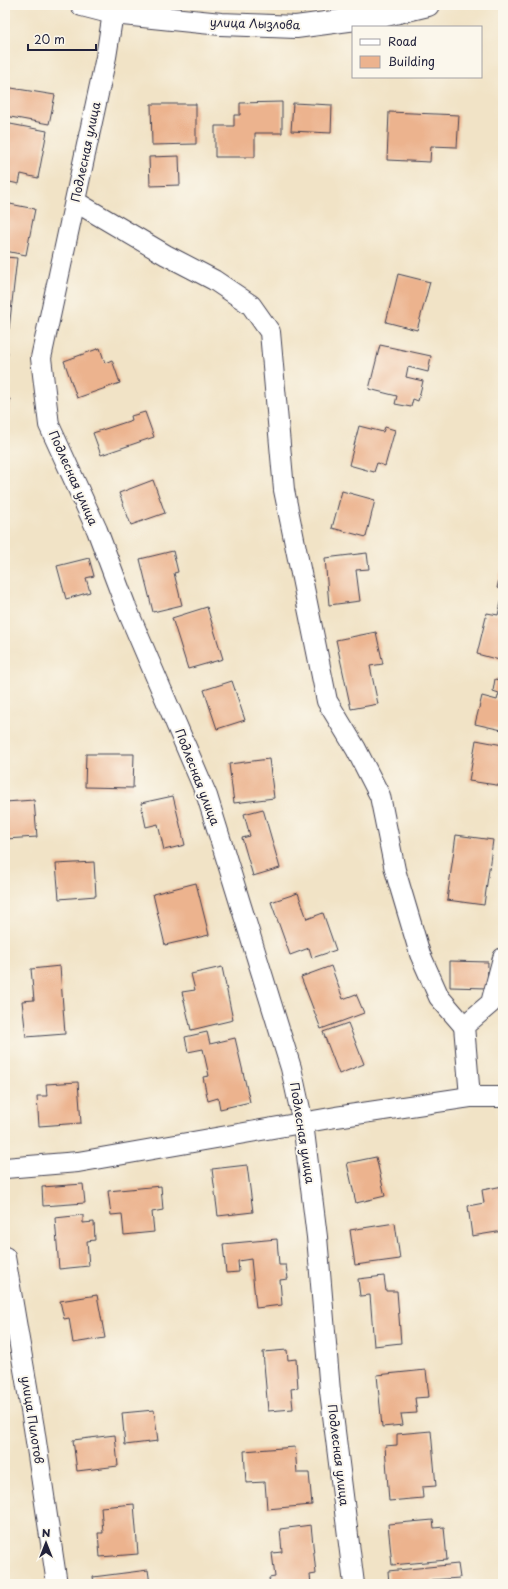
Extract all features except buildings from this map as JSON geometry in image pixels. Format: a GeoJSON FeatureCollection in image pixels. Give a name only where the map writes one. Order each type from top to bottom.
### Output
{"type":"FeatureCollection","features":[{"type":"Feature","properties":{"kind":"street","name":"улица Лызлова"},"geometry":{"type":"LineString","coordinates":[[82,5],[113,13],[221,24],[296,28],[386,15],[428,5]]}},
{"type":"Feature","properties":{"kind":"street","name":"Подлесная улица"},"geometry":{"type":"LineString","coordinates":[[113,13],[106,57],[76,202],[41,358],[49,425],[97,530],[126,607],[207,796],[291,1068],[303,1123],[317,1237],[330,1392],[354,1584]]}},
{"type":"Feature","properties":{"kind":"street"},"geometry":{"type":"LineString","coordinates":[[76,202],[166,256],[214,280],[251,305],[270,332],[284,490],[327,701],[356,749],[380,796],[395,870],[420,954],[439,997],[464,1026],[470,1097]]}},
{"type":"Feature","properties":{"kind":"street"},"geometry":{"type":"LineString","coordinates":[[464,1026],[490,1003],[503,958]]}},
{"type":"Feature","properties":{"kind":"street"},"geometry":{"type":"LineString","coordinates":[[5,1168],[78,1162],[303,1123],[470,1097],[503,1097]]}},
{"type":"Feature","properties":{"kind":"street","name":"улица Пилотов"},"geometry":{"type":"LineString","coordinates":[[5,1257],[34,1428],[57,1584]]}}]}
